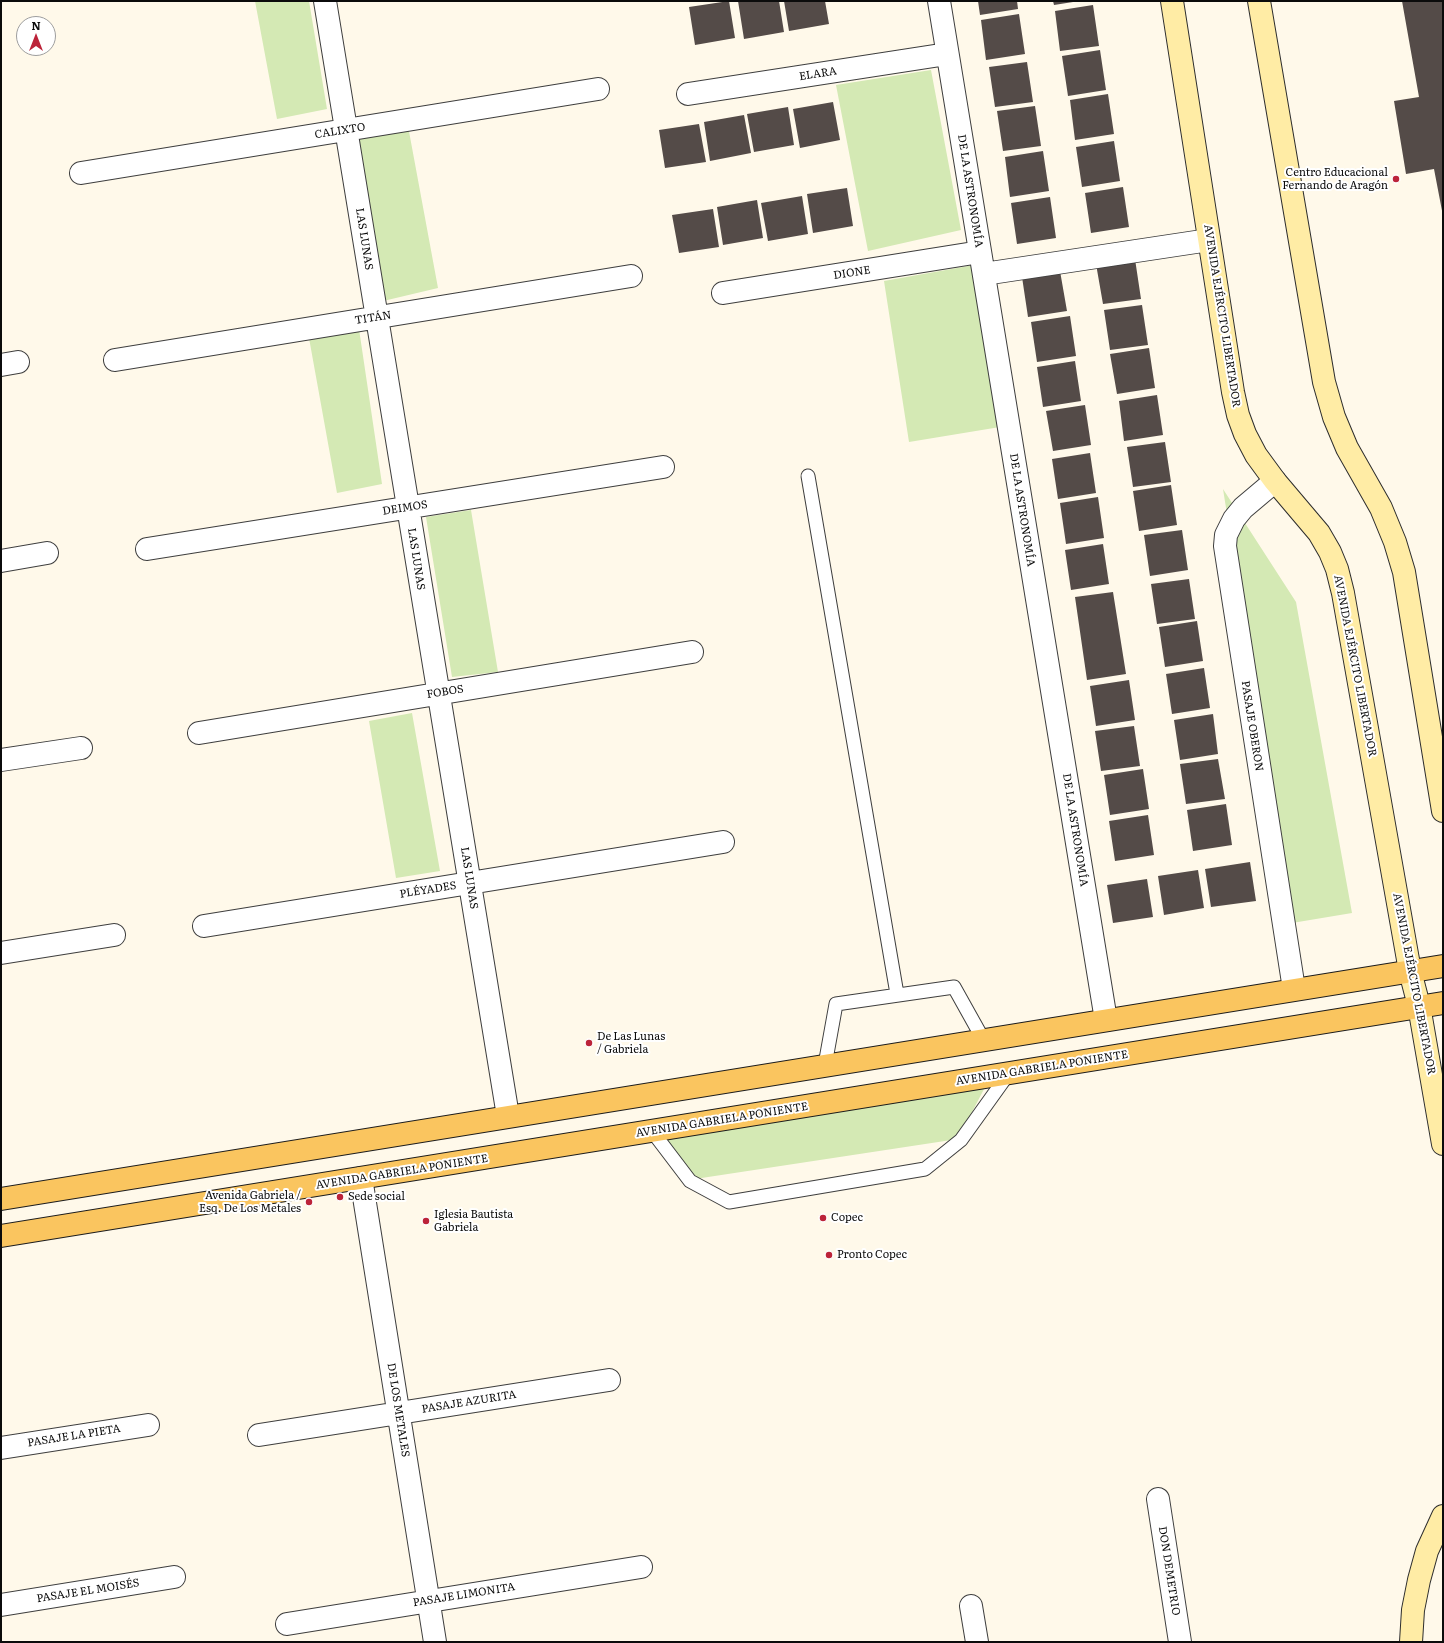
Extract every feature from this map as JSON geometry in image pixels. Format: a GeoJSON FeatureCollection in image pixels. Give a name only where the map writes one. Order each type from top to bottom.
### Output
{"type":"FeatureCollection","features":[{"type":"Feature","properties":{"kind":"main road","name":"AVENIDA EJÉRCITO LIBERTADOR"},"geometry":{"type":"LineString","coordinates":[[1172,1],[1232,392],[1245,434],[1256,455],[1275,481],[1319,533],[1330,552],[1337,569],[1348,616],[1410,970],[1419,1006],[1443,1144]]}},
{"type":"Feature","properties":{"kind":"main road"},"geometry":{"type":"LineString","coordinates":[[1258,1],[1324,382],[1334,417],[1347,448],[1381,508],[1395,542],[1404,572],[1443,811]]}},
{"type":"Feature","properties":{"kind":"main road"},"geometry":{"type":"LineString","coordinates":[[1,1199],[1410,970],[1443,966]]}},
{"type":"Feature","properties":{"kind":"main road","name":"AVENIDA GABRIELA PONIENTE"},"geometry":{"type":"LineString","coordinates":[[1,1236],[1443,1002]]}},
{"type":"Feature","properties":{"kind":"main road"},"geometry":{"type":"LineString","coordinates":[[1411,1642],[1413,1610],[1419,1580],[1427,1551],[1443,1516]]}},
{"type":"Feature","properties":{"kind":"street","name":"LAS LUNAS"},"geometry":{"type":"LineString","coordinates":[[325,1],[508,1116]]}},
{"type":"Feature","properties":{"kind":"street","name":"DE LA ASTRONOMÍA"},"geometry":{"type":"LineString","coordinates":[[939,1],[1106,1020]]}},
{"type":"Feature","properties":{"kind":"street","name":"ELARA"},"geometry":{"type":"LineString","coordinates":[[688,94],[947,54]]}},
{"type":"Feature","properties":{"kind":"street","name":"CALIXTO"},"geometry":{"type":"LineString","coordinates":[[81,173],[598,89]]}},
{"type":"Feature","properties":{"kind":"street"},"geometry":{"type":"LineString","coordinates":[[984,274],[1209,240]]}},
{"type":"Feature","properties":{"kind":"street","name":"DIONE"},"geometry":{"type":"LineString","coordinates":[[723,293],[980,252]]}},
{"type":"Feature","properties":{"kind":"street","name":"TITÁN"},"geometry":{"type":"LineString","coordinates":[[116,360],[631,276]]}},
{"type":"Feature","properties":{"kind":"street","name":"DEIMOS"},"geometry":{"type":"LineString","coordinates":[[147,549],[663,466]]}},
{"type":"Feature","properties":{"kind":"street","name":"PASAJE OBERON"},"geometry":{"type":"LineString","coordinates":[[1275,481],[1243,508],[1234,519],[1226,535],[1225,546],[1294,990]]}},
{"type":"Feature","properties":{"kind":"street"},"geometry":{"type":"LineString","coordinates":[[1,561],[47,553]]}},
{"type":"Feature","properties":{"kind":"street","name":"FOBOS"},"geometry":{"type":"LineString","coordinates":[[199,733],[692,652]]}},
{"type":"Feature","properties":{"kind":"street"},"geometry":{"type":"LineString","coordinates":[[1,760],[81,748]]}},
{"type":"Feature","properties":{"kind":"street","name":"PLÉYADES"},"geometry":{"type":"LineString","coordinates":[[204,926],[723,842]]}},
{"type":"Feature","properties":{"kind":"street"},"geometry":{"type":"LineString","coordinates":[[1,953],[114,935]]}},
{"type":"Feature","properties":{"kind":"street","name":"DE LOS METALES"},"geometry":{"type":"LineString","coordinates":[[361,1178],[435,1642]]}},
{"type":"Feature","properties":{"kind":"street","name":"PASAJE AZURITA"},"geometry":{"type":"LineString","coordinates":[[258,1435],[609,1380]]}},
{"type":"Feature","properties":{"kind":"street","name":"PASAJE LA PIETA"},"geometry":{"type":"LineString","coordinates":[[1,1448],[148,1425]]}},
{"type":"Feature","properties":{"kind":"street","name":"DON DEMETRIO"},"geometry":{"type":"LineString","coordinates":[[1158,1500],[1180,1642]]}},
{"type":"Feature","properties":{"kind":"street","name":"PASAJE LIMONITA"},"geometry":{"type":"LineString","coordinates":[[287,1624],[641,1567]]}},
{"type":"Feature","properties":{"kind":"street","name":"PASAJE EL MOISÉS"},"geometry":{"type":"LineString","coordinates":[[1,1604],[174,1577]]}},
{"type":"Feature","properties":{"kind":"street"},"geometry":{"type":"LineString","coordinates":[[971,1606],[977,1642]]}},
{"type":"Feature","properties":{"kind":"lane"},"geometry":{"type":"LineString","coordinates":[[808,476],[896,994]]}},
{"type":"Feature","properties":{"kind":"lane"},"geometry":{"type":"LineString","coordinates":[[825,1065],[836,1004],[896,994],[954,987],[983,1039]]}},
{"type":"Feature","properties":{"kind":"lane"},"geometry":{"type":"LineString","coordinates":[[652,1131],[690,1181],[729,1202],[925,1169],[960,1140],[1009,1073]]}},
{"type":"Feature","properties":{"kind":"green space"},"geometry":{"type":"Polygon","coordinates":[[[255,1],[309,1],[327,109],[277,119],[255,1]]]}},
{"type":"Feature","properties":{"kind":"green space"},"geometry":{"type":"Polygon","coordinates":[[[931,70],[961,230],[868,251],[836,85],[931,70]]]}},
{"type":"Feature","properties":{"kind":"green space"},"geometry":{"type":"Polygon","coordinates":[[[408,126],[438,288],[379,302],[351,136],[408,126]]]}},
{"type":"Feature","properties":{"kind":"green space"},"geometry":{"type":"Polygon","coordinates":[[[974,265],[1000,427],[909,442],[884,281],[974,265]]]}},
{"type":"Feature","properties":{"kind":"green space"},"geometry":{"type":"Polygon","coordinates":[[[359,329],[382,484],[337,493],[309,338],[359,329]]]}},
{"type":"Feature","properties":{"kind":"green space"},"geometry":{"type":"Polygon","coordinates":[[[1223,489],[1296,602],[1352,913],[1292,923],[1223,489]]]}},
{"type":"Feature","properties":{"kind":"green space"},"geometry":{"type":"Polygon","coordinates":[[[471,510],[498,672],[452,677],[426,517],[471,510]]]}},
{"type":"Feature","properties":{"kind":"green space"},"geometry":{"type":"Polygon","coordinates":[[[412,713],[440,871],[396,878],[369,721],[412,713]]]}},
{"type":"Feature","properties":{"kind":"green space"},"geometry":{"type":"Polygon","coordinates":[[[995,1068],[958,1139],[695,1179],[656,1124],[995,1068]]]}},
{"type":"Feature","properties":{"kind":"building"},"geometry":{"type":"Polygon","coordinates":[[[729,1],[735,38],[695,45],[689,7],[729,1]]]}},
{"type":"Feature","properties":{"kind":"building"},"geometry":{"type":"Polygon","coordinates":[[[738,1],[779,1],[784,32],[744,39],[738,1]]]}},
{"type":"Feature","properties":{"kind":"building"},"geometry":{"type":"Polygon","coordinates":[[[784,1],[825,1],[829,24],[789,31],[784,1]]]}},
{"type":"Feature","properties":{"kind":"building"},"geometry":{"type":"Polygon","coordinates":[[[978,1],[1017,1],[1018,9],[980,15],[978,1]]]}},
{"type":"Feature","properties":{"kind":"building"},"geometry":{"type":"Polygon","coordinates":[[[1053,1],[1072,1],[1073,2],[1054,5],[1053,1]]]}},
{"type":"Feature","properties":{"kind":"building"},"geometry":{"type":"Polygon","coordinates":[[[1402,1],[1443,1],[1443,216],[1434,169],[1406,174],[1394,101],[1419,97],[1402,1]]]}},
{"type":"Feature","properties":{"kind":"building"},"geometry":{"type":"Polygon","coordinates":[[[1093,5],[1099,46],[1060,51],[1055,11],[1093,5]]]}},
{"type":"Feature","properties":{"kind":"building"},"geometry":{"type":"Polygon","coordinates":[[[1019,14],[1025,54],[986,60],[981,20],[1019,14]]]}},
{"type":"Feature","properties":{"kind":"building"},"geometry":{"type":"Polygon","coordinates":[[[1100,50],[1106,90],[1068,96],[1062,56],[1100,50]]]}},
{"type":"Feature","properties":{"kind":"building"},"geometry":{"type":"Polygon","coordinates":[[[1027,62],[1033,102],[995,107],[989,67],[1027,62]]]}},
{"type":"Feature","properties":{"kind":"building"},"geometry":{"type":"Polygon","coordinates":[[[1108,94],[1114,134],[1075,140],[1070,100],[1108,94]]]}},
{"type":"Feature","properties":{"kind":"building"},"geometry":{"type":"Polygon","coordinates":[[[833,102],[840,140],[800,148],[793,109],[833,102]]]}},
{"type":"Feature","properties":{"kind":"building"},"geometry":{"type":"Polygon","coordinates":[[[1035,106],[1041,146],[1003,151],[997,111],[1035,106]]]}},
{"type":"Feature","properties":{"kind":"building"},"geometry":{"type":"Polygon","coordinates":[[[788,107],[794,145],[754,152],[747,114],[788,107]]]}},
{"type":"Feature","properties":{"kind":"building"},"geometry":{"type":"Polygon","coordinates":[[[744,115],[751,153],[710,161],[704,122],[744,115]]]}},
{"type":"Feature","properties":{"kind":"building"},"geometry":{"type":"Polygon","coordinates":[[[699,124],[706,162],[665,168],[659,130],[699,124]]]}},
{"type":"Feature","properties":{"kind":"building"},"geometry":{"type":"Polygon","coordinates":[[[1114,141],[1120,181],[1082,187],[1076,147],[1114,141]]]}},
{"type":"Feature","properties":{"kind":"building"},"geometry":{"type":"Polygon","coordinates":[[[1043,151],[1049,191],[1010,197],[1005,157],[1043,151]]]}},
{"type":"Feature","properties":{"kind":"building"},"geometry":{"type":"Polygon","coordinates":[[[1123,187],[1129,227],[1091,233],[1085,193],[1123,187]]]}},
{"type":"Feature","properties":{"kind":"building"},"geometry":{"type":"Polygon","coordinates":[[[847,188],[853,226],[813,233],[807,194],[847,188]]]}},
{"type":"Feature","properties":{"kind":"building"},"geometry":{"type":"Polygon","coordinates":[[[802,196],[808,234],[768,241],[761,203],[802,196]]]}},
{"type":"Feature","properties":{"kind":"building"},"geometry":{"type":"Polygon","coordinates":[[[1050,197],[1056,238],[1017,244],[1011,203],[1050,197]]]}},
{"type":"Feature","properties":{"kind":"building"},"geometry":{"type":"Polygon","coordinates":[[[757,200],[763,238],[723,245],[717,207],[757,200]]]}},
{"type":"Feature","properties":{"kind":"building"},"geometry":{"type":"Polygon","coordinates":[[[713,209],[719,247],[679,253],[672,215],[713,209]]]}},
{"type":"Feature","properties":{"kind":"building"},"geometry":{"type":"Polygon","coordinates":[[[1135,259],[1141,299],[1103,304],[1096,264],[1135,259]]]}},
{"type":"Feature","properties":{"kind":"building"},"geometry":{"type":"Polygon","coordinates":[[[1060,271],[1067,311],[1028,317],[1022,277],[1060,271]]]}},
{"type":"Feature","properties":{"kind":"building"},"geometry":{"type":"Polygon","coordinates":[[[1142,305],[1148,345],[1110,350],[1104,310],[1142,305]]]}},
{"type":"Feature","properties":{"kind":"building"},"geometry":{"type":"Polygon","coordinates":[[[1070,316],[1076,356],[1037,362],[1031,322],[1070,316]]]}},
{"type":"Feature","properties":{"kind":"building"},"geometry":{"type":"Polygon","coordinates":[[[1149,348],[1155,388],[1117,394],[1110,354],[1149,348]]]}},
{"type":"Feature","properties":{"kind":"building"},"geometry":{"type":"Polygon","coordinates":[[[1075,361],[1081,401],[1043,407],[1037,367],[1075,361]]]}},
{"type":"Feature","properties":{"kind":"building"},"geometry":{"type":"Polygon","coordinates":[[[1157,395],[1163,435],[1124,441],[1119,401],[1157,395]]]}},
{"type":"Feature","properties":{"kind":"building"},"geometry":{"type":"Polygon","coordinates":[[[1085,405],[1091,445],[1053,451],[1046,411],[1085,405]]]}},
{"type":"Feature","properties":{"kind":"building"},"geometry":{"type":"Polygon","coordinates":[[[1165,442],[1171,482],[1133,487],[1127,447],[1165,442]]]}},
{"type":"Feature","properties":{"kind":"building"},"geometry":{"type":"Polygon","coordinates":[[[1090,453],[1096,493],[1058,499],[1052,459],[1090,453]]]}},
{"type":"Feature","properties":{"kind":"building"},"geometry":{"type":"Polygon","coordinates":[[[1171,485],[1177,525],[1139,531],[1133,491],[1171,485]]]}},
{"type":"Feature","properties":{"kind":"building"},"geometry":{"type":"Polygon","coordinates":[[[1098,497],[1104,538],[1066,544],[1060,503],[1098,497]]]}},
{"type":"Feature","properties":{"kind":"building"},"geometry":{"type":"Polygon","coordinates":[[[1182,530],[1188,570],[1150,576],[1144,535],[1182,530]]]}},
{"type":"Feature","properties":{"kind":"building"},"geometry":{"type":"Polygon","coordinates":[[[1103,544],[1109,584],[1071,590],[1065,550],[1103,544]]]}},
{"type":"Feature","properties":{"kind":"building"},"geometry":{"type":"Polygon","coordinates":[[[1189,579],[1195,619],[1157,624],[1151,584],[1189,579]]]}},
{"type":"Feature","properties":{"kind":"building"},"geometry":{"type":"Polygon","coordinates":[[[1113,592],[1126,674],[1087,680],[1075,597],[1113,592]]]}},
{"type":"Feature","properties":{"kind":"building"},"geometry":{"type":"Polygon","coordinates":[[[1197,621],[1203,661],[1165,667],[1159,627],[1197,621]]]}},
{"type":"Feature","properties":{"kind":"building"},"geometry":{"type":"Polygon","coordinates":[[[1204,668],[1210,708],[1172,714],[1166,674],[1204,668]]]}},
{"type":"Feature","properties":{"kind":"building"},"geometry":{"type":"Polygon","coordinates":[[[1129,680],[1135,720],[1096,726],[1090,686],[1129,680]]]}},
{"type":"Feature","properties":{"kind":"building"},"geometry":{"type":"Polygon","coordinates":[[[1213,714],[1218,754],[1180,760],[1174,720],[1213,714]]]}},
{"type":"Feature","properties":{"kind":"building"},"geometry":{"type":"Polygon","coordinates":[[[1134,726],[1140,766],[1101,771],[1095,731],[1134,726]]]}},
{"type":"Feature","properties":{"kind":"building"},"geometry":{"type":"Polygon","coordinates":[[[1218,759],[1225,799],[1186,804],[1180,764],[1218,759]]]}},
{"type":"Feature","properties":{"kind":"building"},"geometry":{"type":"Polygon","coordinates":[[[1143,769],[1149,809],[1110,815],[1104,775],[1143,769]]]}},
{"type":"Feature","properties":{"kind":"building"},"geometry":{"type":"Polygon","coordinates":[[[1226,804],[1232,845],[1193,851],[1187,810],[1226,804]]]}},
{"type":"Feature","properties":{"kind":"building"},"geometry":{"type":"Polygon","coordinates":[[[1148,815],[1154,855],[1115,861],[1109,821],[1148,815]]]}},
{"type":"Feature","properties":{"kind":"building"},"geometry":{"type":"Polygon","coordinates":[[[1250,862],[1256,901],[1211,907],[1205,869],[1250,862]]]}},
{"type":"Feature","properties":{"kind":"building"},"geometry":{"type":"Polygon","coordinates":[[[1198,870],[1204,908],[1164,915],[1158,876],[1198,870]]]}},
{"type":"Feature","properties":{"kind":"building"},"geometry":{"type":"Polygon","coordinates":[[[1147,879],[1153,917],[1113,923],[1107,885],[1147,879]]]}},
{"type":"Feature","properties":{"kind":"place","name":"Centro Educacional Fernando de Aragón"},"geometry":{"type":"Point","coordinates":[1396,179]}},
{"type":"Feature","properties":{"kind":"place","name":"De Las Lunas / Gabriela"},"geometry":{"type":"Point","coordinates":[589,1043]}},
{"type":"Feature","properties":{"kind":"place","name":"Sede social"},"geometry":{"type":"Point","coordinates":[340,1197]}},
{"type":"Feature","properties":{"kind":"place","name":"Avenida Gabriela / Esq. De Los Metales"},"geometry":{"type":"Point","coordinates":[309,1202]}},
{"type":"Feature","properties":{"kind":"place","name":"Copec"},"geometry":{"type":"Point","coordinates":[823,1218]}},
{"type":"Feature","properties":{"kind":"place","name":"Iglesia Bautista Gabriela"},"geometry":{"type":"Point","coordinates":[426,1221]}},
{"type":"Feature","properties":{"kind":"place","name":"Pronto Copec"},"geometry":{"type":"Point","coordinates":[829,1255]}}]}
